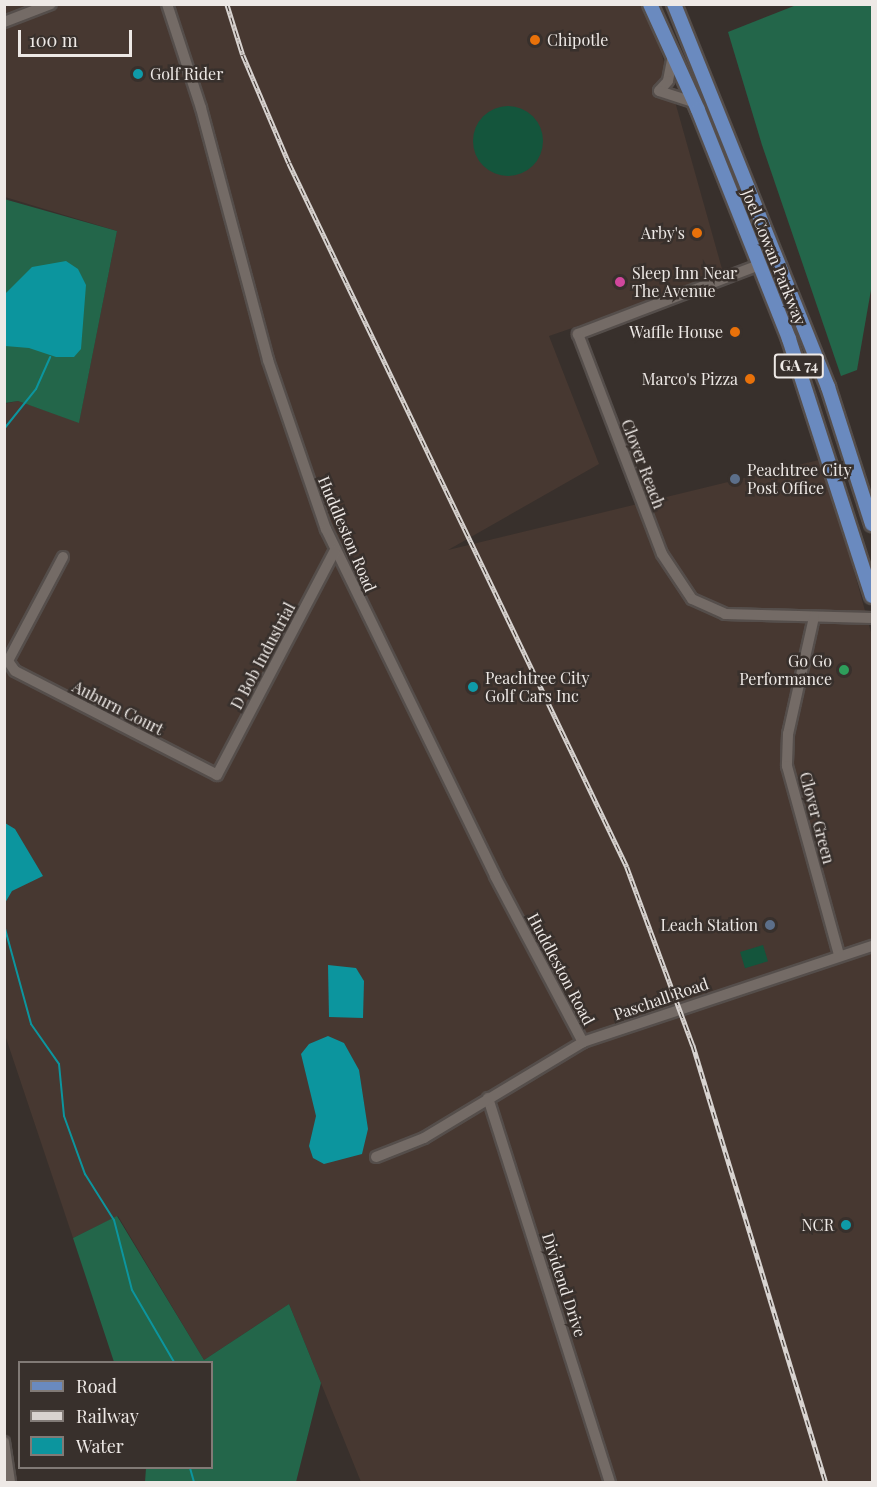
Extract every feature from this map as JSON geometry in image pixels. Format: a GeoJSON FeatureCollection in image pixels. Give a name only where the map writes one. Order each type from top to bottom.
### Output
{"type":"FeatureCollection","features":[{"type":"Feature","properties":{"kind":"main road","name":"Joel Cowan Parkway"},"geometry":{"type":"LineString","coordinates":[[650,4],[695,103],[808,393],[873,596]]}},
{"type":"Feature","properties":{"kind":"main road","name":"Joel Cowan Parkway"},"geometry":{"type":"LineString","coordinates":[[678,8],[828,387],[873,524]]}},
{"type":"Feature","properties":{"kind":"street"},"geometry":{"type":"LineString","coordinates":[[4,22],[51,4]]}},
{"type":"Feature","properties":{"kind":"street","name":"Huddleston Road"},"geometry":{"type":"LineString","coordinates":[[167,4],[201,108],[275,384],[335,550],[495,876],[583,1042]]}},
{"type":"Feature","properties":{"kind":"street"},"geometry":{"type":"LineString","coordinates":[[673,55],[668,81],[659,91],[695,103]]}},
{"type":"Feature","properties":{"kind":"street","name":"Clover Reach"},"geometry":{"type":"LineString","coordinates":[[759,265],[578,334],[647,518],[680,586],[692,599],[715,612],[869,618]]}},
{"type":"Feature","properties":{"kind":"street","name":"D Bob Industrial"},"geometry":{"type":"LineString","coordinates":[[217,775],[335,550]]}},
{"type":"Feature","properties":{"kind":"street","name":"Auburn Court"},"geometry":{"type":"LineString","coordinates":[[63,557],[8,662],[15,671],[217,775]]}},
{"type":"Feature","properties":{"kind":"street","name":"Clover Green"},"geometry":{"type":"LineString","coordinates":[[814,617],[788,734],[787,766],[839,955]]}},
{"type":"Feature","properties":{"kind":"street","name":"Paschall Road"},"geometry":{"type":"LineString","coordinates":[[376,1156],[424,1138],[583,1042],[839,955],[873,946]]}},
{"type":"Feature","properties":{"kind":"street","name":"Dividend Drive"},"geometry":{"type":"LineString","coordinates":[[488,1098],[609,1482]]}},
{"type":"Feature","properties":{"kind":"street"},"geometry":{"type":"LineString","coordinates":[[4,1442],[9,1482]]}},
{"type":"Feature","properties":{"kind":"shaded area"},"geometry":{"type":"Polygon","coordinates":[[[5,5],[642,5],[660,48],[724,276],[549,336],[599,464],[448,550],[823,459],[872,636],[872,1482],[361,1482],[289,1304],[204,1360],[118,1216],[73,1238],[5,1035],[4,404],[18,401],[79,422],[117,231],[5,197],[5,5]]]}},
{"type":"Feature","properties":{"kind":"green space"},"geometry":{"type":"Polygon","coordinates":[[[799,4],[872,5],[872,284],[857,370],[841,376],[762,145],[728,32],[799,4]]]}},
{"type":"Feature","properties":{"kind":"green space"},"geometry":{"type":"Polygon","coordinates":[[[508,106],[521,109],[533,116],[540,128],[543,141],[540,154],[533,166],[521,173],[508,176],[495,173],[483,166],[476,154],[473,141],[476,128],[483,116],[495,109],[508,106]]]}},
{"type":"Feature","properties":{"kind":"green space"},"geometry":{"type":"Polygon","coordinates":[[[4,199],[117,231],[79,423],[18,401],[5,403],[4,199]]]}},
{"type":"Feature","properties":{"kind":"green space"},"geometry":{"type":"Polygon","coordinates":[[[763,945],[768,961],[745,968],[740,952],[763,945]]]}},
{"type":"Feature","properties":{"kind":"green space"},"geometry":{"type":"Polygon","coordinates":[[[117,1216],[204,1360],[289,1304],[321,1383],[296,1482],[145,1482],[146,1469],[213,1469],[213,1361],[114,1361],[73,1238],[117,1216]]]}},
{"type":"Feature","properties":{"kind":"water"},"geometry":{"type":"Polygon","coordinates":[[[66,261],[78,269],[86,285],[81,349],[74,357],[56,357],[29,348],[5,346],[5,294],[32,267],[66,261]]]}},
{"type":"Feature","properties":{"kind":"water"},"geometry":{"type":"Polygon","coordinates":[[[5,823],[15,829],[43,876],[12,891],[5,903],[5,823]]]}},
{"type":"Feature","properties":{"kind":"water"},"geometry":{"type":"Polygon","coordinates":[[[328,965],[356,968],[364,981],[363,1018],[329,1017],[328,965]]]}},
{"type":"Feature","properties":{"kind":"water"},"geometry":{"type":"Polygon","coordinates":[[[328,1036],[344,1043],[359,1070],[368,1129],[362,1154],[324,1164],[313,1158],[309,1146],[316,1116],[301,1054],[309,1044],[328,1036]]]}},
{"type":"Feature","properties":{"kind":"waterway"},"geometry":{"type":"LineString","coordinates":[[4,429],[36,389],[50,357]]}},
{"type":"Feature","properties":{"kind":"waterway"},"geometry":{"type":"LineString","coordinates":[[4,925],[31,1024],[59,1064],[64,1116],[85,1174],[114,1220],[132,1290],[173,1361]]}},
{"type":"Feature","properties":{"kind":"waterway"},"geometry":{"type":"LineString","coordinates":[[190,1469],[194,1482]]}},
{"type":"Feature","properties":{"kind":"railway"},"geometry":{"type":"LineString","coordinates":[[227,4],[243,55],[289,163],[627,867],[693,1045],[826,1482]]}},
{"type":"Feature","properties":{"kind":"place","name":"Chipotle"},"geometry":{"type":"Point","coordinates":[535,40]}},
{"type":"Feature","properties":{"kind":"place","name":"Golf Rider"},"geometry":{"type":"Point","coordinates":[138,74]}},
{"type":"Feature","properties":{"kind":"place","name":"Arby's"},"geometry":{"type":"Point","coordinates":[697,233]}},
{"type":"Feature","properties":{"kind":"place","name":"Sleep Inn Near The Avenue"},"geometry":{"type":"Point","coordinates":[620,282]}},
{"type":"Feature","properties":{"kind":"place","name":"Waffle House"},"geometry":{"type":"Point","coordinates":[735,332]}},
{"type":"Feature","properties":{"kind":"place","name":"Marco's Pizza"},"geometry":{"type":"Point","coordinates":[750,379]}},
{"type":"Feature","properties":{"kind":"place","name":"Peachtree City Post Office"},"geometry":{"type":"Point","coordinates":[735,479]}},
{"type":"Feature","properties":{"kind":"place","name":"Go Go Performance"},"geometry":{"type":"Point","coordinates":[844,670]}},
{"type":"Feature","properties":{"kind":"place","name":"Peachtree City Golf Cars Inc"},"geometry":{"type":"Point","coordinates":[473,687]}},
{"type":"Feature","properties":{"kind":"place","name":"Leach Station"},"geometry":{"type":"Point","coordinates":[770,925]}},
{"type":"Feature","properties":{"kind":"place","name":"NCR"},"geometry":{"type":"Point","coordinates":[846,1225]}}]}
